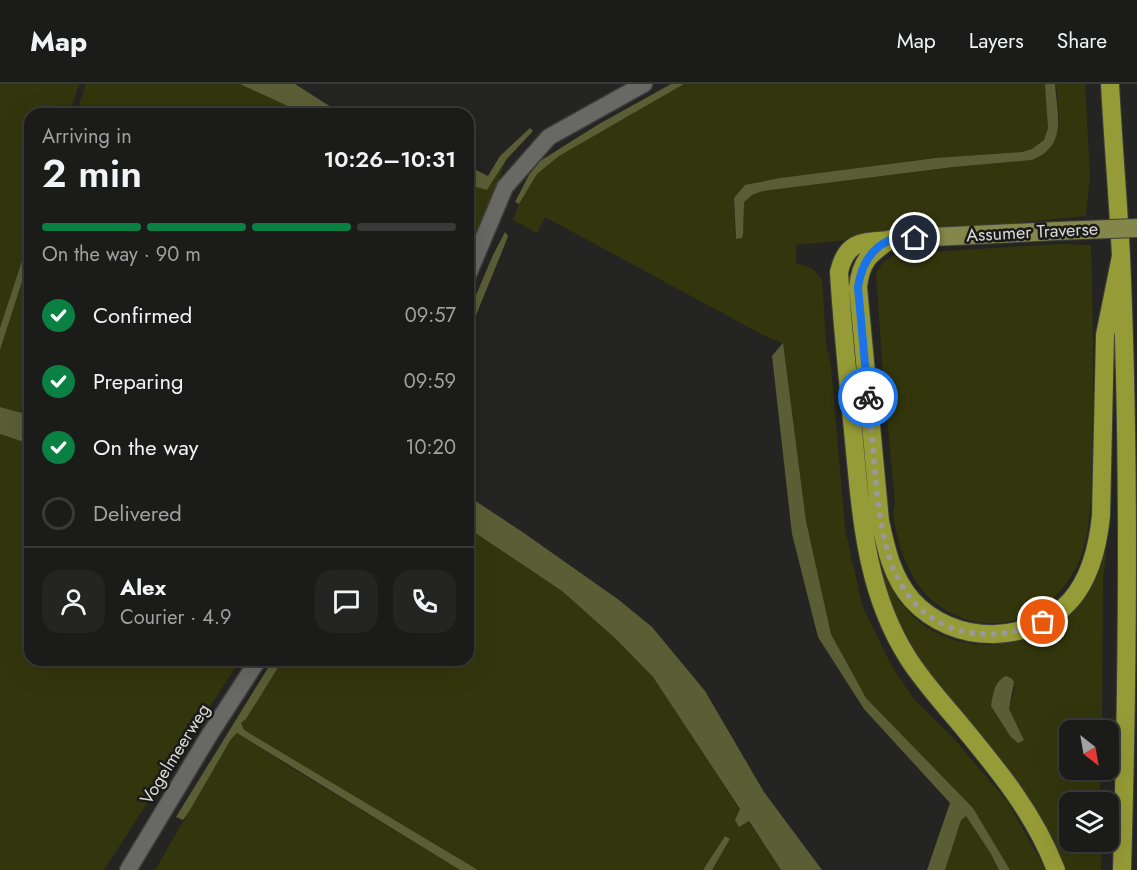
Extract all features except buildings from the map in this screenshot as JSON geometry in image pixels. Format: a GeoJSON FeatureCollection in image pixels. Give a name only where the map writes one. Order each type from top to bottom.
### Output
{"type":"FeatureCollection","features":[{"type":"Feature","properties":{"kind":"highway"},"geometry":{"type":"LineString","coordinates":[[1110,84],[1121,256],[1127,481],[1126,731],[1122,870]]}},
{"type":"Feature","properties":{"kind":"highway"},"geometry":{"type":"LineString","coordinates":[[891,239],[874,251],[864,262],[858,287],[880,521],[887,555],[911,599],[924,611],[951,628],[968,633],[1000,635],[1027,629],[1052,617],[1072,599],[1082,585],[1091,565],[1101,516],[1105,335],[1121,256]]}},
{"type":"Feature","properties":{"kind":"highway"},"geometry":{"type":"LineString","coordinates":[[891,239],[862,242],[854,246],[842,258],[839,272],[860,499],[870,568],[891,629],[909,659],[930,688],[995,765],[1026,809],[1056,870]]}},
{"type":"Feature","properties":{"kind":"main road","name":"Assumer Traverse"},"geometry":{"type":"LineString","coordinates":[[891,239],[1137,228]]}},
{"type":"Feature","properties":{"kind":"street"},"geometry":{"type":"LineString","coordinates":[[474,261],[505,187],[549,137],[644,84]]}},
{"type":"Feature","properties":{"kind":"street","name":"Vogelmeerweg"},"geometry":{"type":"LineString","coordinates":[[128,870],[254,666]]}},
{"type":"Feature","properties":{"kind":"shaded area"},"geometry":{"type":"Polygon","coordinates":[[[0,84],[79,84],[71,108],[24,108],[24,254],[0,328],[0,84]]]}},
{"type":"Feature","properties":{"kind":"shaded area"},"geometry":{"type":"Polygon","coordinates":[[[86,84],[240,84],[292,108],[78,108],[86,84]]]}},
{"type":"Feature","properties":{"kind":"shaded area"},"geometry":{"type":"Polygon","coordinates":[[[240,84],[295,84],[333,108],[292,108],[240,84]]]}},
{"type":"Feature","properties":{"kind":"shaded area"},"geometry":{"type":"Polygon","coordinates":[[[671,84],[684,84],[559,156],[537,174],[519,204],[515,202],[529,175],[540,161],[599,124],[671,84]]]}},
{"type":"Feature","properties":{"kind":"shaded area"},"geometry":{"type":"Polygon","coordinates":[[[684,84],[1045,84],[1048,128],[1044,140],[1033,149],[1022,152],[936,158],[757,182],[734,198],[735,235],[742,217],[744,202],[752,195],[763,191],[953,167],[1032,160],[1051,147],[1056,138],[1059,118],[1056,84],[1085,84],[1090,177],[1086,216],[796,245],[796,263],[813,269],[822,279],[826,342],[831,366],[845,528],[862,605],[891,665],[914,699],[956,741],[1007,801],[1046,870],[1010,870],[973,808],[866,698],[831,634],[806,521],[783,343],[767,337],[545,217],[537,233],[513,220],[519,204],[537,174],[559,156],[684,84]]]}},
{"type":"Feature","properties":{"kind":"shaded area"},"geometry":{"type":"Polygon","coordinates":[[[1045,84],[1055,84],[1058,128],[1051,147],[1032,160],[953,167],[763,191],[752,195],[744,202],[743,234],[742,238],[736,239],[734,198],[745,185],[780,178],[936,158],[1022,152],[1032,149],[1044,140],[1048,128],[1045,84]]]}},
{"type":"Feature","properties":{"kind":"shaded area"},"geometry":{"type":"Polygon","coordinates":[[[530,128],[533,131],[506,160],[487,190],[474,187],[474,169],[488,176],[500,156],[530,128]]]}},
{"type":"Feature","properties":{"kind":"shaded area"},"geometry":{"type":"Polygon","coordinates":[[[506,160],[474,244],[474,187],[487,190],[506,160]]]}},
{"type":"Feature","properties":{"kind":"shaded area"},"geometry":{"type":"Polygon","coordinates":[[[505,232],[508,236],[474,320],[474,300],[505,232]]]}},
{"type":"Feature","properties":{"kind":"shaded area"},"geometry":{"type":"Polygon","coordinates":[[[1058,244],[1091,245],[1093,424],[1091,501],[1086,540],[1072,575],[1058,593],[1042,607],[1023,618],[1002,623],[980,622],[958,616],[937,604],[923,591],[912,575],[898,539],[894,517],[895,504],[876,273],[883,262],[896,254],[1058,244]]]}},
{"type":"Feature","properties":{"kind":"shaded area"},"geometry":{"type":"Polygon","coordinates":[[[24,254],[24,276],[0,350],[0,328],[24,254]]]}},
{"type":"Feature","properties":{"kind":"shaded area"},"geometry":{"type":"Polygon","coordinates":[[[24,276],[24,413],[0,407],[0,350],[24,276]]]}},
{"type":"Feature","properties":{"kind":"shaded area"},"geometry":{"type":"Polygon","coordinates":[[[783,343],[806,521],[831,634],[866,698],[973,808],[1010,870],[999,870],[966,816],[961,820],[945,870],[927,870],[950,803],[864,709],[818,637],[792,534],[772,356],[783,343]]]}},
{"type":"Feature","properties":{"kind":"shaded area"},"geometry":{"type":"Polygon","coordinates":[[[0,407],[24,413],[24,442],[0,434],[0,407]]]}},
{"type":"Feature","properties":{"kind":"shaded area"},"geometry":{"type":"Polygon","coordinates":[[[0,434],[24,442],[24,666],[236,666],[104,870],[0,870],[0,434]]]}},
{"type":"Feature","properties":{"kind":"shaded area"},"geometry":{"type":"Polygon","coordinates":[[[474,500],[619,600],[652,627],[705,691],[764,792],[822,870],[781,870],[749,821],[739,827],[735,820],[740,809],[653,677],[616,639],[562,591],[474,532],[474,500]]]}},
{"type":"Feature","properties":{"kind":"shaded area"},"geometry":{"type":"Polygon","coordinates":[[[474,532],[562,591],[616,639],[653,677],[740,810],[739,827],[748,821],[781,870],[712,870],[730,839],[725,836],[703,870],[478,870],[244,730],[241,723],[246,719],[279,666],[474,666],[474,532]]]}},
{"type":"Feature","properties":{"kind":"shaded area"},"geometry":{"type":"Polygon","coordinates":[[[1107,546],[1103,580],[1102,720],[1059,720],[1059,780],[1101,780],[1100,792],[1059,792],[1059,852],[1102,852],[1101,870],[1065,870],[1049,832],[1028,798],[924,670],[905,641],[890,606],[880,559],[890,584],[905,608],[925,626],[947,638],[972,644],[998,644],[1023,640],[1047,630],[1068,616],[1086,597],[1096,579],[1107,546]],[[996,686],[991,706],[1010,736],[1024,740],[1009,709],[1015,687],[996,686]]]}},
{"type":"Feature","properties":{"kind":"shaded area"},"geometry":{"type":"Polygon","coordinates":[[[269,666],[279,666],[246,719],[241,723],[244,730],[478,870],[460,870],[237,733],[231,739],[183,820],[176,817],[269,666]]]}},
{"type":"Feature","properties":{"kind":"shaded area"},"geometry":{"type":"Polygon","coordinates":[[[1006,676],[1014,682],[1009,709],[1024,740],[1018,743],[1010,736],[991,706],[993,693],[999,681],[1006,676]]]}},
{"type":"Feature","properties":{"kind":"shaded area"},"geometry":{"type":"Polygon","coordinates":[[[237,733],[460,870],[155,870],[231,739],[237,733]]]}},
{"type":"Feature","properties":{"kind":"shaded area"},"geometry":{"type":"Polygon","coordinates":[[[966,816],[999,870],[945,870],[961,819],[966,816]]]}},
{"type":"Feature","properties":{"kind":"shaded area"},"geometry":{"type":"Polygon","coordinates":[[[725,836],[730,839],[712,870],[703,870],[725,836]]]}},
{"type":"Feature","properties":{"kind":"way so far"},"geometry":{"type":"LineString","coordinates":[[868,397],[880,521],[887,555],[911,599],[938,621],[968,633],[1000,635],[1027,629],[1043,622]]}},
{"type":"Feature","properties":{"kind":"route"},"geometry":{"type":"LineString","coordinates":[[868,397],[858,287],[860,272],[864,262],[874,251],[891,239],[915,238]]}}]}
